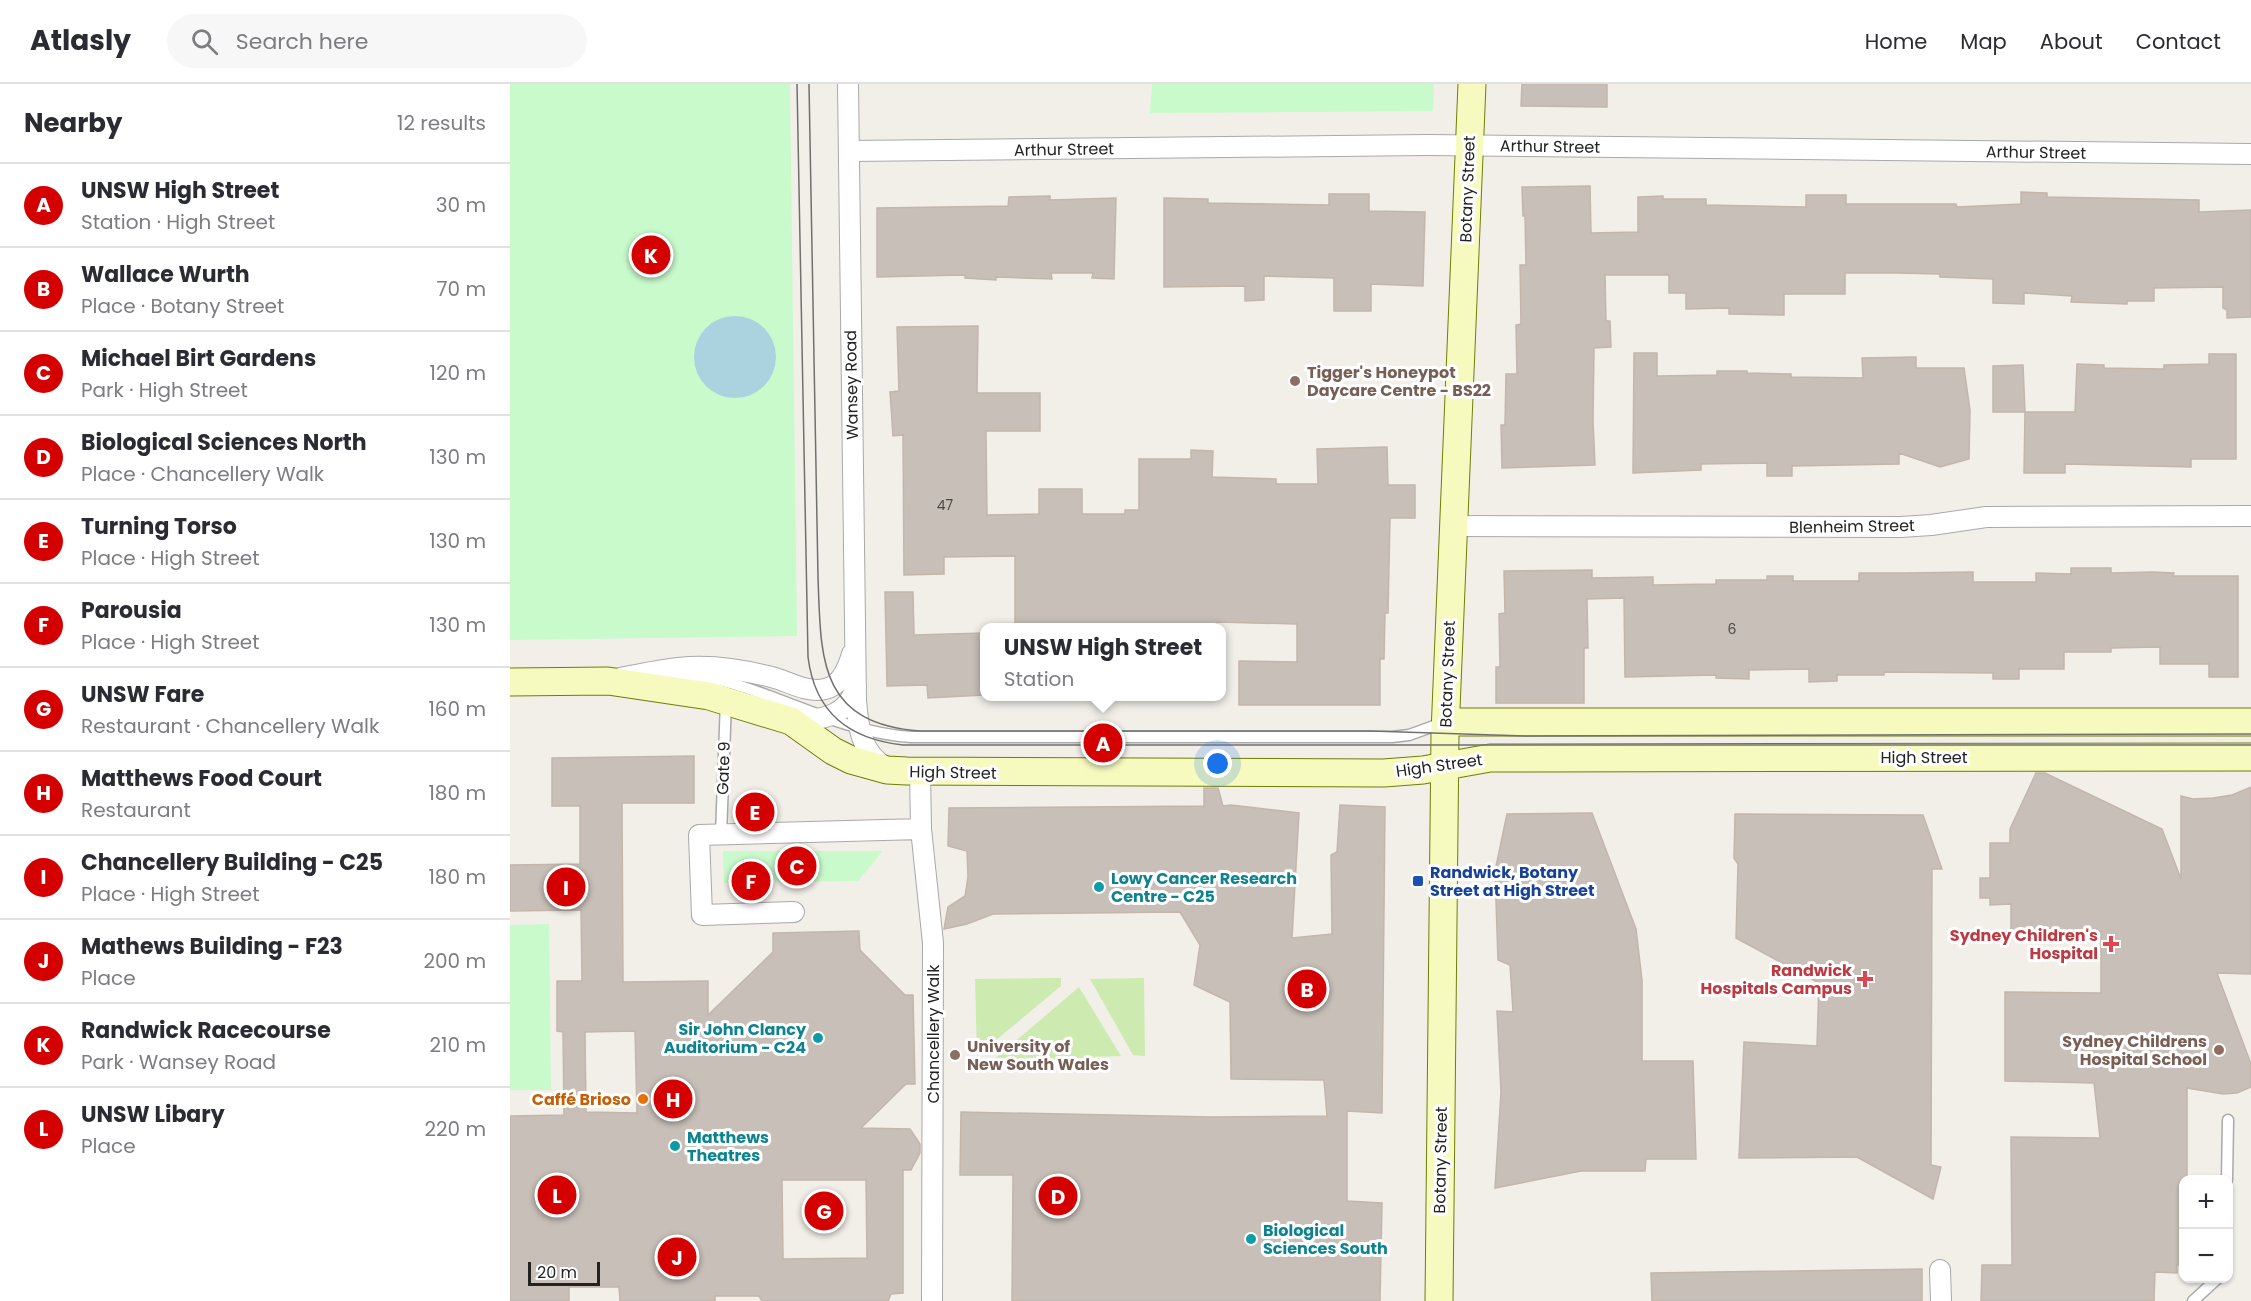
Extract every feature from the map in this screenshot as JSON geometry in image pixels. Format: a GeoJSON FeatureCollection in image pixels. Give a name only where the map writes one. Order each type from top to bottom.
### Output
{"type":"FeatureCollection","features":[{"type":"Feature","properties":{"kind":"street","name":"Wansey Road"},"geometry":{"type":"LineString","coordinates":[[848,84],[856,686],[862,739],[878,763],[893,771]]}},
{"type":"Feature","properties":{"kind":"street","name":"Botany Street"},"geometry":{"type":"LineString","coordinates":[[1439,1301],[1444,766],[1472,84]]}},
{"type":"Feature","properties":{"kind":"street","name":"Arthur Street"},"geometry":{"type":"LineString","coordinates":[[850,151],[1469,146],[2251,154]]}},
{"type":"Feature","properties":{"kind":"street","name":"Blenheim Street"},"geometry":{"type":"LineString","coordinates":[[1453,526],[1901,527],[1986,517],[2251,516]]}},
{"type":"Feature","properties":{"kind":"street","name":"High Street"},"geometry":{"type":"LineString","coordinates":[[608,681],[688,665],[733,669],[771,677],[811,690],[824,689],[832,686],[842,676],[855,644]]}},
{"type":"Feature","properties":{"kind":"street","name":"High Street"},"geometry":{"type":"LineString","coordinates":[[510,682],[608,681],[695,693],[791,721],[843,756],[860,763],[893,771],[1383,773],[1423,770],[1490,758],[2251,757]]}},
{"type":"Feature","properties":{"kind":"street"},"geometry":{"type":"LineString","coordinates":[[791,721],[828,717],[839,712],[848,704],[856,686]]}},
{"type":"Feature","properties":{"kind":"street","name":"High Street"},"geometry":{"type":"LineString","coordinates":[[1446,722],[2251,722]]}},
{"type":"Feature","properties":{"kind":"street","name":"Chancellery Walk"},"geometry":{"type":"LineString","coordinates":[[920,772],[921,829],[933,943],[932,1299]]}},
{"type":"Feature","properties":{"kind":"street"},"geometry":{"type":"LineString","coordinates":[[794,912],[702,915],[699,835],[921,829]]}},
{"type":"Feature","properties":{"kind":"street"},"geometry":{"type":"LineString","coordinates":[[1940,1270],[1941,1301]]}},
{"type":"Feature","properties":{"kind":"lane","name":"High Street"},"geometry":{"type":"LineString","coordinates":[[608,681],[678,676],[712,678],[859,727],[894,736],[911,737],[1384,738],[1409,735],[1446,722]]}},
{"type":"Feature","properties":{"kind":"lane","name":"Gate 9"},"geometry":{"type":"LineString","coordinates":[[721,836],[726,701]]}},
{"type":"Feature","properties":{"kind":"lane"},"geometry":{"type":"LineString","coordinates":[[2226,1175],[2228,1120]]}},
{"type":"Feature","properties":{"kind":"lane"},"geometry":{"type":"LineString","coordinates":[[2193,1301],[2213,1283]]}},
{"type":"Feature","properties":{"kind":"green space"},"geometry":{"type":"Polygon","coordinates":[[[510,84],[790,84],[797,636],[510,640],[510,84]]]}},
{"type":"Feature","properties":{"kind":"green space"},"geometry":{"type":"Polygon","coordinates":[[[1152,84],[1434,84],[1433,111],[1150,113],[1152,84]]]}},
{"type":"Feature","properties":{"kind":"green space"},"geometry":{"type":"Polygon","coordinates":[[[723,851],[882,852],[858,881],[724,883],[723,851]]]}},
{"type":"Feature","properties":{"kind":"green space"},"geometry":{"type":"Polygon","coordinates":[[[549,924],[551,1090],[510,1090],[510,925],[549,924]]]}},
{"type":"Feature","properties":{"kind":"green space"},"geometry":{"type":"Polygon","coordinates":[[[1061,978],[1061,986],[977,1056],[975,979],[1061,978]]]}},
{"type":"Feature","properties":{"kind":"green space"},"geometry":{"type":"Polygon","coordinates":[[[1144,978],[1145,1056],[1133,1055],[1090,979],[1144,978]]]}},
{"type":"Feature","properties":{"kind":"green space"},"geometry":{"type":"Polygon","coordinates":[[[1079,987],[1121,1056],[1088,1057],[1087,1064],[990,1063],[1079,987]]]}},
{"type":"Feature","properties":{"kind":"water"},"geometry":{"type":"Polygon","coordinates":[[[735,316],[751,319],[764,328],[773,341],[776,357],[773,373],[764,386],[751,395],[735,398],[719,395],[706,386],[697,373],[694,357],[697,341],[706,328],[719,319],[735,316]]]}},
{"type":"Feature","properties":{"kind":"building"},"geometry":{"type":"Polygon","coordinates":[[[1522,84],[1607,84],[1607,107],[1521,106],[1522,84]]]}},
{"type":"Feature","properties":{"kind":"building"},"geometry":{"type":"Polygon","coordinates":[[[1590,186],[1591,233],[1638,232],[1638,197],[1663,196],[1663,199],[1706,199],[1706,205],[1806,207],[1806,195],[1846,195],[1846,204],[1956,204],[1957,207],[2021,204],[2021,192],[2047,193],[2047,197],[2199,200],[2199,212],[2251,210],[2251,317],[2227,318],[2227,310],[2223,308],[2223,287],[2154,288],[2154,301],[2127,301],[2127,304],[2071,302],[2072,296],[2024,293],[2024,304],[1993,303],[1993,279],[1896,273],[1845,273],[1845,294],[1784,294],[1784,315],[1729,314],[1729,308],[1686,309],[1686,293],[1669,293],[1669,275],[1605,275],[1606,321],[1610,321],[1611,347],[1594,348],[1595,465],[1502,468],[1501,425],[1505,425],[1506,374],[1517,374],[1516,325],[1521,324],[1520,265],[1526,265],[1522,187],[1590,186]]]}},
{"type":"Feature","properties":{"kind":"building"},"geometry":{"type":"Polygon","coordinates":[[[1329,194],[1369,194],[1369,211],[1425,212],[1423,286],[1371,284],[1371,311],[1334,311],[1334,278],[1264,276],[1264,300],[1245,301],[1245,286],[1164,287],[1164,198],[1208,199],[1208,203],[1329,205],[1329,194]]]}},
{"type":"Feature","properties":{"kind":"building"},"geometry":{"type":"Polygon","coordinates":[[[1050,196],[1050,200],[1116,198],[1114,279],[1092,278],[1093,273],[1051,273],[1052,279],[996,277],[996,280],[965,278],[965,275],[877,277],[877,208],[1008,206],[1009,197],[1050,196]]]}},
{"type":"Feature","properties":{"kind":"building"},"geometry":{"type":"Polygon","coordinates":[[[978,326],[977,393],[1040,393],[1040,431],[986,431],[987,515],[1039,514],[1039,489],[1082,489],[1082,514],[1125,514],[1125,510],[1139,510],[1139,459],[1191,459],[1191,450],[1213,451],[1212,477],[1276,479],[1276,484],[1318,484],[1317,449],[1387,447],[1388,485],[1415,485],[1415,518],[1390,518],[1388,613],[1385,613],[1384,659],[1380,659],[1380,705],[1239,705],[1239,661],[1297,662],[1297,624],[1015,623],[1015,556],[944,557],[944,574],[904,575],[903,435],[893,436],[890,392],[899,391],[897,327],[978,326]]]}},
{"type":"Feature","properties":{"kind":"building"},"geometry":{"type":"Polygon","coordinates":[[[1634,353],[1657,353],[1657,376],[1717,375],[1717,371],[1747,371],[1747,373],[1791,374],[1791,377],[1863,378],[1862,358],[1916,357],[1916,368],[1964,368],[1970,410],[1969,459],[1940,467],[1899,453],[1899,464],[1792,466],[1792,476],[1767,476],[1767,463],[1701,464],[1701,470],[1633,473],[1634,353]]]}},
{"type":"Feature","properties":{"kind":"building"},"geometry":{"type":"Polygon","coordinates":[[[2209,354],[2236,354],[2236,459],[2191,459],[2191,467],[2065,464],[2065,473],[2024,473],[2025,412],[2075,412],[2077,364],[2104,365],[2104,368],[2164,369],[2164,365],[2209,364],[2209,354]]]}},
{"type":"Feature","properties":{"kind":"building"},"geometry":{"type":"Polygon","coordinates":[[[2023,365],[2025,412],[1993,412],[1993,366],[2023,365]]]}},
{"type":"Feature","properties":{"kind":"building"},"geometry":{"type":"Polygon","coordinates":[[[2071,568],[2111,568],[2111,573],[2174,573],[2173,576],[2238,576],[2238,677],[2209,677],[2209,664],[2160,664],[2160,647],[2111,648],[2111,652],[2064,652],[2064,669],[2019,669],[2019,679],[1993,679],[1993,673],[1884,672],[1884,675],[1837,675],[1837,681],[1809,682],[1809,669],[1749,670],[1749,679],[1716,678],[1716,675],[1625,677],[1624,598],[1587,599],[1588,648],[1584,648],[1584,703],[1496,703],[1496,667],[1500,667],[1499,614],[1505,613],[1504,571],[1592,570],[1592,578],[1653,577],[1653,585],[1716,584],[1716,580],[1767,580],[1767,576],[1793,576],[1793,581],[1859,581],[1859,573],[1973,572],[1973,582],[2036,582],[2036,573],[2071,574],[2071,568]]]}},
{"type":"Feature","properties":{"kind":"building"},"geometry":{"type":"Polygon","coordinates":[[[885,592],[913,592],[914,635],[980,633],[980,695],[928,698],[927,685],[887,686],[885,592]]]}},
{"type":"Feature","properties":{"kind":"building"},"geometry":{"type":"Polygon","coordinates":[[[694,756],[694,803],[622,803],[623,982],[708,981],[708,1015],[773,952],[773,933],[859,931],[860,950],[905,995],[913,995],[915,1084],[906,1084],[861,1128],[910,1129],[920,1144],[920,1153],[911,1170],[903,1170],[903,1293],[891,1294],[888,1301],[762,1301],[759,1296],[715,1296],[715,1301],[620,1301],[619,1287],[569,1287],[569,1301],[510,1301],[510,1116],[564,1115],[563,1032],[557,1031],[557,981],[582,981],[581,910],[510,911],[510,865],[580,864],[580,806],[552,806],[552,758],[694,756]],[[635,1031],[585,1032],[586,1112],[637,1113],[635,1031]],[[782,1180],[783,1259],[867,1258],[866,1180],[782,1180]]]}},
{"type":"Feature","properties":{"kind":"building","name":"Sydney Children's Hospital"},"geometry":{"type":"Polygon","coordinates":[[[2036,773],[2045,773],[2162,829],[2181,879],[2181,796],[2193,799],[2213,798],[2232,795],[2251,787],[2251,974],[2217,973],[2251,1064],[2251,1087],[2237,1093],[2223,1094],[2187,1088],[2187,1175],[2179,1175],[2179,1265],[2177,1265],[2177,1273],[2155,1272],[2154,1301],[1981,1301],[1982,1265],[2012,1265],[2011,1137],[2100,1138],[2094,1083],[2005,1081],[2005,992],[2101,993],[2101,932],[2011,931],[2011,904],[1990,905],[1990,898],[1980,898],[1980,878],[1990,878],[1990,843],[2010,843],[2010,829],[2036,773]]]}},
{"type":"Feature","properties":{"kind":"building"},"geometry":{"type":"Polygon","coordinates":[[[1204,788],[1218,788],[1223,806],[1299,813],[1292,938],[1332,934],[1331,855],[1337,852],[1340,805],[1385,807],[1382,1113],[1347,1111],[1347,1201],[1382,1203],[1380,1301],[1012,1301],[1013,1175],[960,1175],[961,1112],[1212,1117],[1327,1116],[1324,1080],[1231,1079],[1230,1002],[1194,985],[1200,945],[1180,912],[993,914],[967,924],[944,929],[948,907],[965,896],[968,877],[967,851],[948,846],[949,808],[1204,806],[1204,788]]]}},
{"type":"Feature","properties":{"kind":"building"},"geometry":{"type":"Polygon","coordinates":[[[1592,813],[1636,929],[1642,980],[1642,1061],[1693,1061],[1696,1159],[1646,1159],[1645,1171],[1581,1171],[1495,1188],[1501,1092],[1497,1011],[1513,1012],[1510,965],[1498,960],[1495,871],[1507,814],[1592,813]]]}},
{"type":"Feature","properties":{"kind":"building"},"geometry":{"type":"Polygon","coordinates":[[[1735,814],[1923,815],[1942,869],[1932,869],[1931,1165],[1941,1167],[1933,1199],[1857,1157],[1739,1158],[1744,1042],[1817,1046],[1819,983],[1736,938],[1738,864],[1734,858],[1735,814]]]}},
{"type":"Feature","properties":{"kind":"building"},"geometry":{"type":"Polygon","coordinates":[[[1922,1269],[1922,1301],[1652,1301],[1651,1273],[1922,1269]]]}},
{"type":"Feature","properties":{"kind":"tram line"},"geometry":{"type":"LineString","coordinates":[[797,84],[808,657],[818,694],[827,708],[838,720],[866,737],[903,745],[2251,745]]}},
{"type":"Feature","properties":{"kind":"tram line"},"geometry":{"type":"LineString","coordinates":[[809,84],[821,635],[825,660],[832,682],[844,700],[861,715],[886,725],[920,731],[1371,731],[1525,736],[2251,734]]}},
{"type":"Feature","properties":{"kind":"place","name":"Randwick Racecourse"},"geometry":{"type":"Point","coordinates":[651,255]}},
{"type":"Feature","properties":{"kind":"place","name":"Tigger's Honeypot Daycare Centre - BS22"},"geometry":{"type":"Point","coordinates":[1295,381]}},
{"type":"Feature","properties":{"kind":"place","name":"UNSW High Street"},"geometry":{"type":"Point","coordinates":[1103,743]}},
{"type":"Feature","properties":{"kind":"place","name":"Turning Torso"},"geometry":{"type":"Point","coordinates":[755,812]}},
{"type":"Feature","properties":{"kind":"place","name":"Michael Birt Gardens"},"geometry":{"type":"Point","coordinates":[797,866]}},
{"type":"Feature","properties":{"kind":"place","name":"Parousia"},"geometry":{"type":"Point","coordinates":[751,881]}},
{"type":"Feature","properties":{"kind":"place","name":"Randwick, Botany Street at High Street"},"geometry":{"type":"Point","coordinates":[1418,881]}},
{"type":"Feature","properties":{"kind":"place","name":"Chancellery Building - C25"},"geometry":{"type":"Point","coordinates":[566,887]}},
{"type":"Feature","properties":{"kind":"place","name":"Lowy Cancer Research Centre - C25"},"geometry":{"type":"Point","coordinates":[1099,887]}},
{"type":"Feature","properties":{"kind":"place","name":"Sydney Children's Hospital"},"geometry":{"type":"Point","coordinates":[2111,944]}},
{"type":"Feature","properties":{"kind":"place","name":"Randwick Hospitals Campus"},"geometry":{"type":"Point","coordinates":[1865,979]}},
{"type":"Feature","properties":{"kind":"place","name":"Wallace Wurth"},"geometry":{"type":"Point","coordinates":[1307,989]}},
{"type":"Feature","properties":{"kind":"place","name":"Sir John Clancy Auditorium - C24"},"geometry":{"type":"Point","coordinates":[818,1038]}},
{"type":"Feature","properties":{"kind":"place","name":"Sydney Childrens Hospital School"},"geometry":{"type":"Point","coordinates":[2219,1050]}},
{"type":"Feature","properties":{"kind":"place","name":"University of New South Wales"},"geometry":{"type":"Point","coordinates":[955,1055]}},
{"type":"Feature","properties":{"kind":"place","name":"Caffé Brioso"},"geometry":{"type":"Point","coordinates":[643,1099]}},
{"type":"Feature","properties":{"kind":"place","name":"Matthews Food Court"},"geometry":{"type":"Point","coordinates":[673,1099]}},
{"type":"Feature","properties":{"kind":"place","name":"Matthews Theatres"},"geometry":{"type":"Point","coordinates":[675,1146]}},
{"type":"Feature","properties":{"kind":"place","name":"UNSW Libary"},"geometry":{"type":"Point","coordinates":[557,1195]}},
{"type":"Feature","properties":{"kind":"place","name":"Biological Sciences North"},"geometry":{"type":"Point","coordinates":[1058,1196]}},
{"type":"Feature","properties":{"kind":"place","name":"UNSW Fare"},"geometry":{"type":"Point","coordinates":[824,1211]}},
{"type":"Feature","properties":{"kind":"place","name":"Biological Sciences South"},"geometry":{"type":"Point","coordinates":[1251,1239]}},
{"type":"Feature","properties":{"kind":"place","name":"Mathews Building - F23"},"geometry":{"type":"Point","coordinates":[677,1257]}}]}
